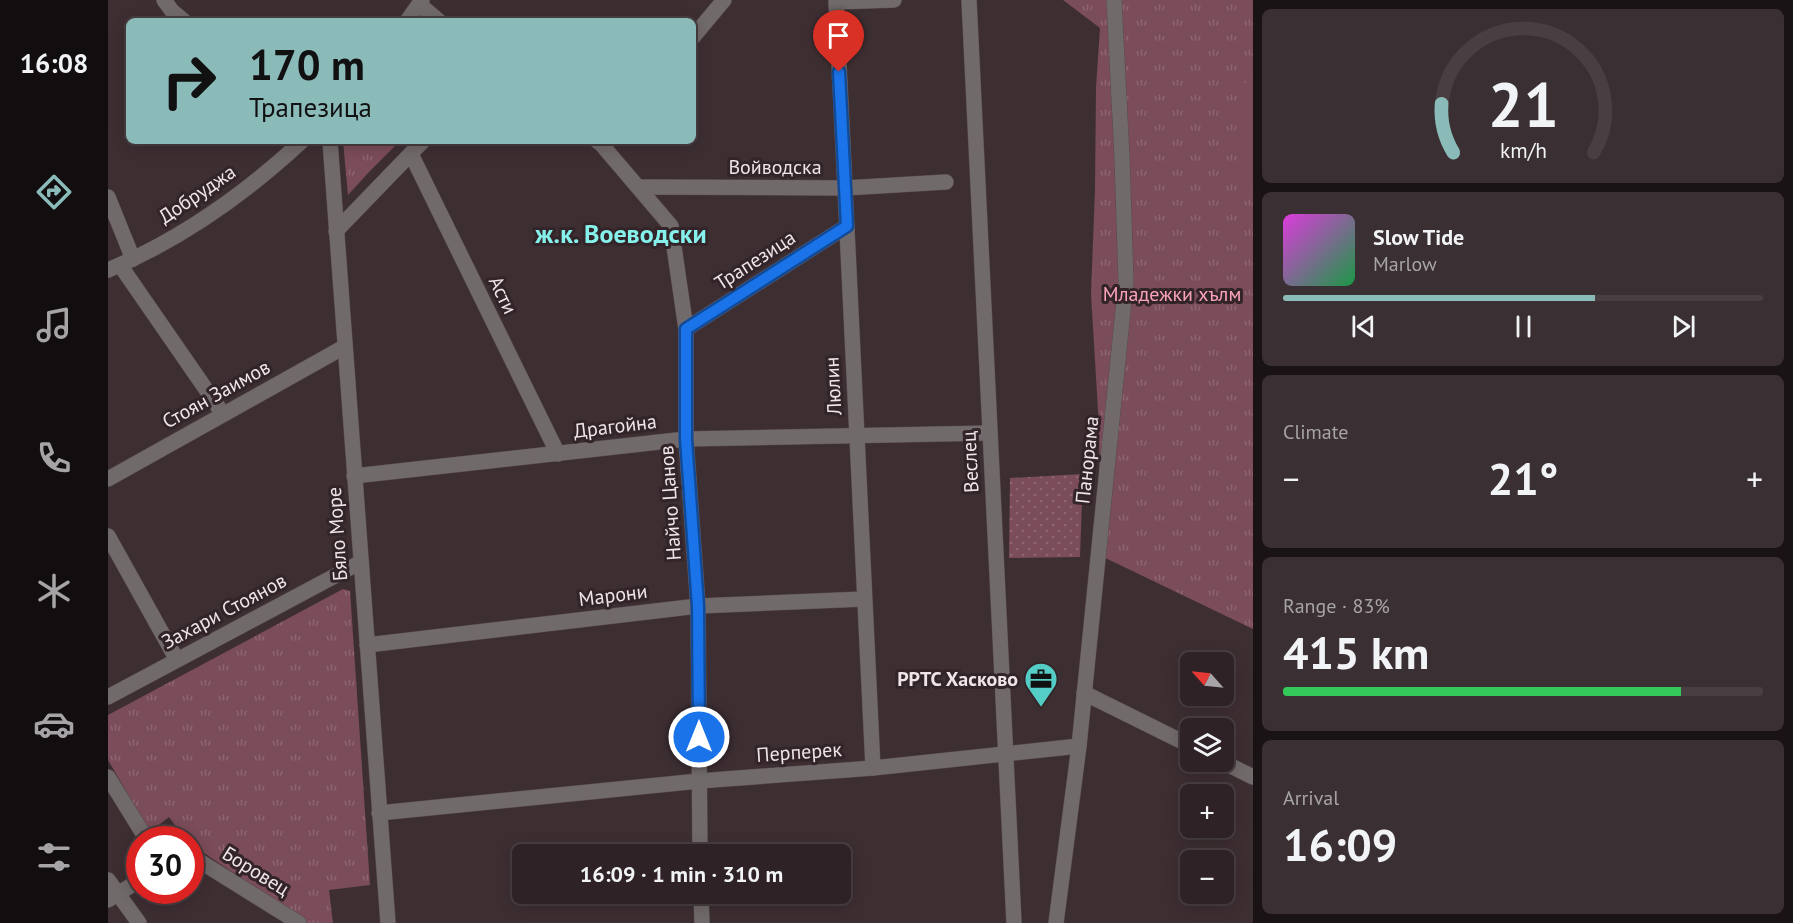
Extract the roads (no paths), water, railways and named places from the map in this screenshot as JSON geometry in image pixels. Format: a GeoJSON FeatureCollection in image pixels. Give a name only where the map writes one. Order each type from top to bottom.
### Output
{"type":"FeatureCollection","features":[{"type":"Feature","properties":{"kind":"street"},"geometry":{"type":"LineString","coordinates":[[164,0],[180,18]]}},
{"type":"Feature","properties":{"kind":"street","name":"Люлин"},"geometry":{"type":"LineString","coordinates":[[873,768],[836,2],[894,0]]}},
{"type":"Feature","properties":{"kind":"street","name":"Веслец"},"geometry":{"type":"LineString","coordinates":[[969,0],[1014,923]]}},
{"type":"Feature","properties":{"kind":"street","name":"Панорама"},"geometry":{"type":"LineString","coordinates":[[1056,923],[1079,746],[1126,281],[1114,0]]}},
{"type":"Feature","properties":{"kind":"street"},"geometry":{"type":"LineString","coordinates":[[696,33],[719,1]]}},
{"type":"Feature","properties":{"kind":"street"},"geometry":{"type":"LineString","coordinates":[[409,18],[421,2],[436,18]]}},
{"type":"Feature","properties":{"kind":"street","name":"Добруджа"},"geometry":{"type":"LineString","coordinates":[[120,264],[189,228],[220,208],[298,144]]}},
{"type":"Feature","properties":{"kind":"street","name":"Бяло Море"},"geometry":{"type":"LineString","coordinates":[[330,144],[388,923]]}},
{"type":"Feature","properties":{"kind":"street"},"geometry":{"type":"LineString","coordinates":[[336,231],[420,144]]}},
{"type":"Feature","properties":{"kind":"street","name":"Найчо Цанов"},"geometry":{"type":"LineString","coordinates":[[604,144],[671,226],[686,329],[686,439],[698,606],[700,844]]}},
{"type":"Feature","properties":{"kind":"street","name":"Асти"},"geometry":{"type":"LineString","coordinates":[[411,154],[558,454]]}},
{"type":"Feature","properties":{"kind":"street","name":"Войводска"},"geometry":{"type":"LineString","coordinates":[[639,187],[845,188],[946,182]]}},
{"type":"Feature","properties":{"kind":"street"},"geometry":{"type":"LineString","coordinates":[[108,197],[120,264],[223,414]]}},
{"type":"Feature","properties":{"kind":"street","name":"Трапезица"},"geometry":{"type":"LineString","coordinates":[[686,329],[847,226]]}},
{"type":"Feature","properties":{"kind":"street","name":"Стоян Заимов"},"geometry":{"type":"LineString","coordinates":[[108,478],[344,346]]}},
{"type":"Feature","properties":{"kind":"street","name":"Драгойна"},"geometry":{"type":"LineString","coordinates":[[354,476],[686,439],[990,433]]}},
{"type":"Feature","properties":{"kind":"street"},"geometry":{"type":"LineString","coordinates":[[108,536],[177,660]]}},
{"type":"Feature","properties":{"kind":"street","name":"Захари Стоянов"},"geometry":{"type":"LineString","coordinates":[[108,697],[361,562]]}},
{"type":"Feature","properties":{"kind":"street","name":"Марони"},"geometry":{"type":"LineString","coordinates":[[367,645],[698,606],[864,598]]}},
{"type":"Feature","properties":{"kind":"street"},"geometry":{"type":"LineString","coordinates":[[1084,693],[1180,741]]}},
{"type":"Feature","properties":{"kind":"street","name":"Перперек"},"geometry":{"type":"LineString","coordinates":[[379,813],[699,781],[873,768],[1079,746]]}},
{"type":"Feature","properties":{"kind":"street"},"geometry":{"type":"LineString","coordinates":[[1234,768],[1253,777]]}},
{"type":"Feature","properties":{"kind":"street"},"geometry":{"type":"LineString","coordinates":[[108,777],[138,826]]}},
{"type":"Feature","properties":{"kind":"street","name":"Боровец"},"geometry":{"type":"LineString","coordinates":[[204,864],[299,923]]}},
{"type":"Feature","properties":{"kind":"street"},"geometry":{"type":"LineString","coordinates":[[108,880],[113,896],[139,923]]}},
{"type":"Feature","properties":{"kind":"street"},"geometry":{"type":"LineString","coordinates":[[113,896],[126,888]]}},
{"type":"Feature","properties":{"kind":"street"},"geometry":{"type":"LineString","coordinates":[[701,904],[702,923]]}},
{"type":"Feature","properties":{"kind":"place","name":"РРТС Хасково"},"geometry":{"type":"Point","coordinates":[1041,708]}},
{"type":"Feature","properties":{"kind":"district","name":"ж.к. Воеводски"},"geometry":{"type":"Point","coordinates":[621,233]}},
{"type":"Feature","properties":{"kind":"park label","name":"Младежки хълм"},"geometry":{"type":"Point","coordinates":[1172,294]}}]}
